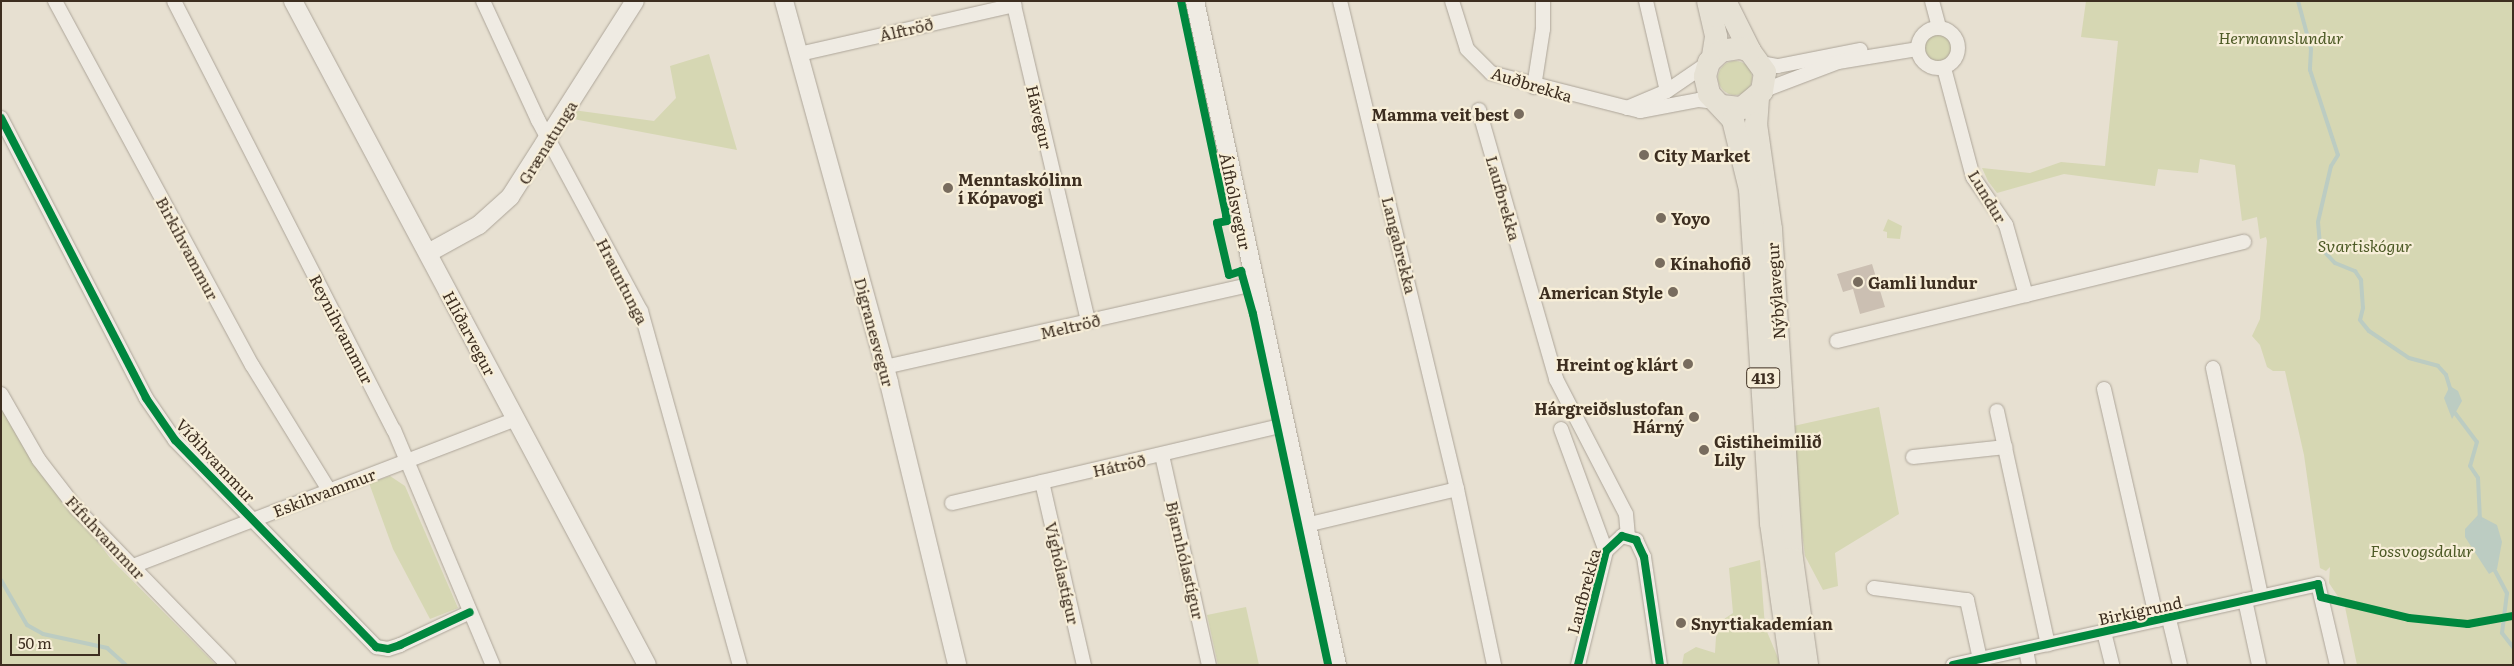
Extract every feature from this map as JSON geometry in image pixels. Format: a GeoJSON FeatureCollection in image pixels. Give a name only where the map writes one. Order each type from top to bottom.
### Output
{"type":"FeatureCollection","features":[{"type":"Feature","properties":{"kind":"main road","name":"413"},"geometry":{"type":"LineString","coordinates":[[1708,1],[1716,37],[1706,85],[1719,104]]}},
{"type":"Feature","properties":{"kind":"main road","name":"413"},"geometry":{"type":"LineString","coordinates":[[1725,1],[1756,57],[1765,82],[1760,94]]}},
{"type":"Feature","properties":{"kind":"main road"},"geometry":{"type":"LineString","coordinates":[[1711,59],[1730,48],[1756,57]]}},
{"type":"Feature","properties":{"kind":"main road"},"geometry":{"type":"LineString","coordinates":[[1719,104],[1742,108],[1760,94]]}},
{"type":"Feature","properties":{"kind":"main road","name":"Nýbýlavegur"},"geometry":{"type":"LineString","coordinates":[[1760,94],[1756,124],[1771,229],[1790,537],[1805,660]]}},
{"type":"Feature","properties":{"kind":"main road","name":"Nýbýlavegur"},"geometry":{"type":"LineString","coordinates":[[1719,104],[1740,139],[1750,189],[1771,523],[1805,660]]}},
{"type":"Feature","properties":{"kind":"street","name":"Birkihvammur"},"geometry":{"type":"LineString","coordinates":[[55,1],[252,366],[328,490]]}},
{"type":"Feature","properties":{"kind":"street","name":"Reynihvammur"},"geometry":{"type":"LineString","coordinates":[[174,1],[394,430],[405,460],[493,665]]}},
{"type":"Feature","properties":{"kind":"street","name":"Hlíðarvegur"},"geometry":{"type":"LineString","coordinates":[[293,1],[647,665]]}},
{"type":"Feature","properties":{"kind":"street","name":"Hrauntunga"},"geometry":{"type":"LineString","coordinates":[[484,1],[549,139],[646,326],[740,665]]}},
{"type":"Feature","properties":{"kind":"street","name":"Grænatunga"},"geometry":{"type":"LineString","coordinates":[[428,253],[495,213],[527,176],[635,1]]}},
{"type":"Feature","properties":{"kind":"street","name":"Digranesvegur"},"geometry":{"type":"LineString","coordinates":[[784,1],[885,367],[956,665]]}},
{"type":"Feature","properties":{"kind":"street","name":"Álfhólsvegur"},"geometry":{"type":"LineString","coordinates":[[1195,1],[1337,665]]}},
{"type":"Feature","properties":{"kind":"street","name":"Langabrekka"},"geometry":{"type":"LineString","coordinates":[[1340,1],[1457,488],[1494,665]]}},
{"type":"Feature","properties":{"kind":"street","name":"Auðbrekka"},"geometry":{"type":"LineString","coordinates":[[1452,1],[1473,59],[1491,74],[1534,87],[1626,108],[1652,111],[1699,100],[1719,104]]}},
{"type":"Feature","properties":{"kind":"street"},"geometry":{"type":"LineString","coordinates":[[1534,87],[1543,29],[1542,1]]}},
{"type":"Feature","properties":{"kind":"street"},"geometry":{"type":"LineString","coordinates":[[1646,1],[1667,91]]}},
{"type":"Feature","properties":{"kind":"street"},"geometry":{"type":"LineString","coordinates":[[1932,1],[1939,27]]}},
{"type":"Feature","properties":{"kind":"street","name":"Álftröð"},"geometry":{"type":"LineString","coordinates":[[799,54],[1014,3]]}},
{"type":"Feature","properties":{"kind":"street","name":"Hávegur"},"geometry":{"type":"LineString","coordinates":[[1014,3],[1088,321]]}},
{"type":"Feature","properties":{"kind":"street"},"geometry":{"type":"LineString","coordinates":[[1939,27],[1951,32],[1958,49],[1954,60],[1944,68],[1926,65],[1917,49],[1921,36],[1939,27]]}},
{"type":"Feature","properties":{"kind":"street"},"geometry":{"type":"LineString","coordinates":[[1760,94],[1812,70],[1873,54],[1917,49]]}},
{"type":"Feature","properties":{"kind":"street"},"geometry":{"type":"LineString","coordinates":[[1756,57],[1778,66],[1842,51],[1873,54]]}},
{"type":"Feature","properties":{"kind":"street"},"geometry":{"type":"LineString","coordinates":[[1626,108],[1667,91],[1711,59]]}},
{"type":"Feature","properties":{"kind":"street","name":"Lundur"},"geometry":{"type":"LineString","coordinates":[[1944,68],[1973,177],[2006,225],[2026,295]]}},
{"type":"Feature","properties":{"kind":"street","name":"Laufbrekka"},"geometry":{"type":"LineString","coordinates":[[1479,110],[1556,379],[1626,514],[1628,537],[1615,539],[1606,550],[1578,665]]}},
{"type":"Feature","properties":{"kind":"street","name":"Víðihvammur"},"geometry":{"type":"LineString","coordinates":[[1,118],[146,398],[175,440],[376,647],[388,649],[400,645],[470,612]]}},
{"type":"Feature","properties":{"kind":"street"},"geometry":{"type":"LineString","coordinates":[[1837,341],[2244,242]]}},
{"type":"Feature","properties":{"kind":"street","name":"Meltröð"},"geometry":{"type":"LineString","coordinates":[[885,367],[1254,284]]}},
{"type":"Feature","properties":{"kind":"street"},"geometry":{"type":"LineString","coordinates":[[2213,368],[2261,596]]}},
{"type":"Feature","properties":{"kind":"street","name":"Birkigrund"},"geometry":{"type":"LineString","coordinates":[[2104,389],[2163,619],[2180,665]]}},
{"type":"Feature","properties":{"kind":"street","name":"Fífuhvammur"},"geometry":{"type":"LineString","coordinates":[[1,394],[39,460],[65,494],[228,665]]}},
{"type":"Feature","properties":{"kind":"street"},"geometry":{"type":"LineString","coordinates":[[1997,411],[2048,645]]}},
{"type":"Feature","properties":{"kind":"street","name":"Eskihvammur"},"geometry":{"type":"LineString","coordinates":[[133,566],[515,419]]}},
{"type":"Feature","properties":{"kind":"street","name":"Hátröð"},"geometry":{"type":"LineString","coordinates":[[952,503],[1285,425]]}},
{"type":"Feature","properties":{"kind":"street","name":"Laufbrekka"},"geometry":{"type":"LineString","coordinates":[[1561,429],[1606,550]]}},
{"type":"Feature","properties":{"kind":"street"},"geometry":{"type":"LineString","coordinates":[[1913,457],[2005,447]]}},
{"type":"Feature","properties":{"kind":"street","name":"Bjarnhólastígur"},"geometry":{"type":"LineString","coordinates":[[1162,455],[1209,665]]}},
{"type":"Feature","properties":{"kind":"street","name":"Víghólastígur"},"geometry":{"type":"LineString","coordinates":[[1042,482],[1084,665]]}},
{"type":"Feature","properties":{"kind":"street"},"geometry":{"type":"LineString","coordinates":[[1306,525],[1457,488]]}},
{"type":"Feature","properties":{"kind":"street"},"geometry":{"type":"LineString","coordinates":[[1628,537],[1641,547],[1644,557],[1660,665]]}},
{"type":"Feature","properties":{"kind":"street","name":"Birkigrund"},"geometry":{"type":"LineString","coordinates":[[1954,665],[2318,584],[2337,665]]}},
{"type":"Feature","properties":{"kind":"street"},"geometry":{"type":"LineString","coordinates":[[1874,588],[1966,600],[1980,659]]}},
{"type":"Feature","properties":{"kind":"street"},"geometry":{"type":"LineString","coordinates":[[2245,600],[2259,665]]}},
{"type":"Feature","properties":{"kind":"street","name":"Birkigrund"},"geometry":{"type":"LineString","coordinates":[[2104,632],[2112,665]]}},
{"type":"Feature","properties":{"kind":"street"},"geometry":{"type":"LineString","coordinates":[[2026,650],[2029,665]]}},
{"type":"Feature","properties":{"kind":"green space"},"geometry":{"type":"Polygon","coordinates":[[[2086,1],[2513,1],[2513,665],[2357,665],[2345,607],[2329,583],[2330,567],[2326,571],[2320,568],[2304,455],[2285,371],[2273,371],[2267,367],[2260,345],[2252,336],[2260,319],[2267,241],[2266,237],[2260,239],[2257,217],[2242,221],[2235,165],[2200,159],[2198,173],[2158,169],[2155,186],[2064,174],[1997,193],[1988,181],[1982,168],[2030,173],[2061,162],[2105,166],[2118,41],[2081,37],[2086,1]]]}},
{"type":"Feature","properties":{"kind":"green space"},"geometry":{"type":"Polygon","coordinates":[[[1938,33],[1944,34],[1952,42],[1952,54],[1944,62],[1938,63],[1932,62],[1924,54],[1923,48],[1924,42],[1932,34],[1938,33]]]}},
{"type":"Feature","properties":{"kind":"green space"},"geometry":{"type":"Polygon","coordinates":[[[709,54],[737,150],[568,118],[573,110],[654,121],[676,98],[670,66],[709,54]]]}},
{"type":"Feature","properties":{"kind":"green space"},"geometry":{"type":"Polygon","coordinates":[[[1735,61],[1747,66],[1752,78],[1747,90],[1735,95],[1723,90],[1718,78],[1723,66],[1735,61]]]}},
{"type":"Feature","properties":{"kind":"green space"},"geometry":{"type":"Polygon","coordinates":[[[1888,219],[1902,226],[1900,239],[1887,238],[1887,232],[1883,231],[1888,219]]]}},
{"type":"Feature","properties":{"kind":"green space"},"geometry":{"type":"Polygon","coordinates":[[[1,403],[37,464],[111,559],[216,665],[1,665],[1,403]]]}},
{"type":"Feature","properties":{"kind":"green space"},"geometry":{"type":"Polygon","coordinates":[[[1879,407],[1899,514],[1835,553],[1838,586],[1823,590],[1805,556],[1789,427],[1879,407]]]}},
{"type":"Feature","properties":{"kind":"green space"},"geometry":{"type":"Polygon","coordinates":[[[390,476],[405,486],[458,608],[430,619],[393,549],[369,483],[390,476]]]}},
{"type":"Feature","properties":{"kind":"green space"},"geometry":{"type":"Polygon","coordinates":[[[1760,560],[1765,627],[1781,665],[1682,665],[1684,654],[1696,647],[1715,653],[1716,637],[1724,619],[1733,613],[1729,568],[1760,560]]]}},
{"type":"Feature","properties":{"kind":"green space"},"geometry":{"type":"Polygon","coordinates":[[[1246,607],[1259,665],[1218,665],[1207,615],[1246,607]]]}},
{"type":"Feature","properties":{"kind":"shaded area"},"geometry":{"type":"Polygon","coordinates":[[[2450,386],[2458,391],[2462,401],[2452,419],[2444,398],[2450,386]]]}},
{"type":"Feature","properties":{"kind":"shaded area"},"geometry":{"type":"Polygon","coordinates":[[[2478,515],[2497,525],[2502,542],[2497,569],[2489,574],[2465,537],[2465,529],[2478,515]]]}},
{"type":"Feature","properties":{"kind":"building","name":"Gamli lundur"},"geometry":{"type":"Polygon","coordinates":[[[1872,264],[1885,307],[1860,314],[1853,289],[1843,292],[1837,274],[1872,264]]]}},
{"type":"Feature","properties":{"kind":"waterway"},"geometry":{"type":"LineString","coordinates":[[2298,1],[2311,49],[2310,70],[2338,155],[2331,166],[2318,222],[2320,247],[2335,263],[2355,271],[2361,280],[2363,308],[2360,320],[2369,331],[2409,358],[2438,366],[2446,375],[2451,391]]}},
{"type":"Feature","properties":{"kind":"waterway"},"geometry":{"type":"LineString","coordinates":[[2455,413],[2477,442],[2470,466],[2478,478],[2480,520]]}},
{"type":"Feature","properties":{"kind":"waterway"},"geometry":{"type":"LineString","coordinates":[[2493,567],[2507,593],[2502,633],[2513,647]]}},
{"type":"Feature","properties":{"kind":"waterway"},"geometry":{"type":"LineString","coordinates":[[1,580],[27,625],[43,634],[107,648],[126,665]]}},
{"type":"Feature","properties":{"kind":"cycle path"},"geometry":{"type":"LineString","coordinates":[[1181,1],[1227,221],[1217,223],[1229,275],[1241,271],[1253,314],[1328,665]]}},
{"type":"Feature","properties":{"kind":"cycle path"},"geometry":{"type":"LineString","coordinates":[[1,118],[146,398],[175,440],[376,647],[388,649],[400,645],[470,612]]}},
{"type":"Feature","properties":{"kind":"cycle path"},"geometry":{"type":"LineString","coordinates":[[1578,665],[1606,551],[1622,536],[1636,540],[1644,557],[1660,665]]}},
{"type":"Feature","properties":{"kind":"cycle path"},"geometry":{"type":"LineString","coordinates":[[1953,665],[2318,584],[2321,597],[2409,618],[2468,624],[2513,616]]}},
{"type":"Feature","properties":{"kind":"place","name":"Mamma veit best"},"geometry":{"type":"Point","coordinates":[1519,114]}},
{"type":"Feature","properties":{"kind":"place","name":"City Market"},"geometry":{"type":"Point","coordinates":[1644,155]}},
{"type":"Feature","properties":{"kind":"place","name":"Menntaskólinn í Kópavogi"},"geometry":{"type":"Point","coordinates":[948,188]}},
{"type":"Feature","properties":{"kind":"place","name":"Yoyo"},"geometry":{"type":"Point","coordinates":[1661,218]}},
{"type":"Feature","properties":{"kind":"place","name":"Kínahofið"},"geometry":{"type":"Point","coordinates":[1660,263]}},
{"type":"Feature","properties":{"kind":"place","name":"Gamli lundur"},"geometry":{"type":"Point","coordinates":[1858,282]}},
{"type":"Feature","properties":{"kind":"place","name":"American Style"},"geometry":{"type":"Point","coordinates":[1673,292]}},
{"type":"Feature","properties":{"kind":"place","name":"Hreint og klárt"},"geometry":{"type":"Point","coordinates":[1688,364]}},
{"type":"Feature","properties":{"kind":"place","name":"Hárgreiðslustofan Hárný"},"geometry":{"type":"Point","coordinates":[1694,417]}},
{"type":"Feature","properties":{"kind":"place","name":"Gistiheimilið Lily"},"geometry":{"type":"Point","coordinates":[1704,450]}},
{"type":"Feature","properties":{"kind":"place","name":"Snyrtiakademían"},"geometry":{"type":"Point","coordinates":[1681,623]}},
{"type":"Feature","properties":{"kind":"park label","name":"Hermannslundur"},"geometry":{"type":"Point","coordinates":[2281,37]}},
{"type":"Feature","properties":{"kind":"park label","name":"Svartiskógur"},"geometry":{"type":"Point","coordinates":[2365,245]}},
{"type":"Feature","properties":{"kind":"park label","name":"Fossvogsdalur"},"geometry":{"type":"Point","coordinates":[2422,550]}}]}
